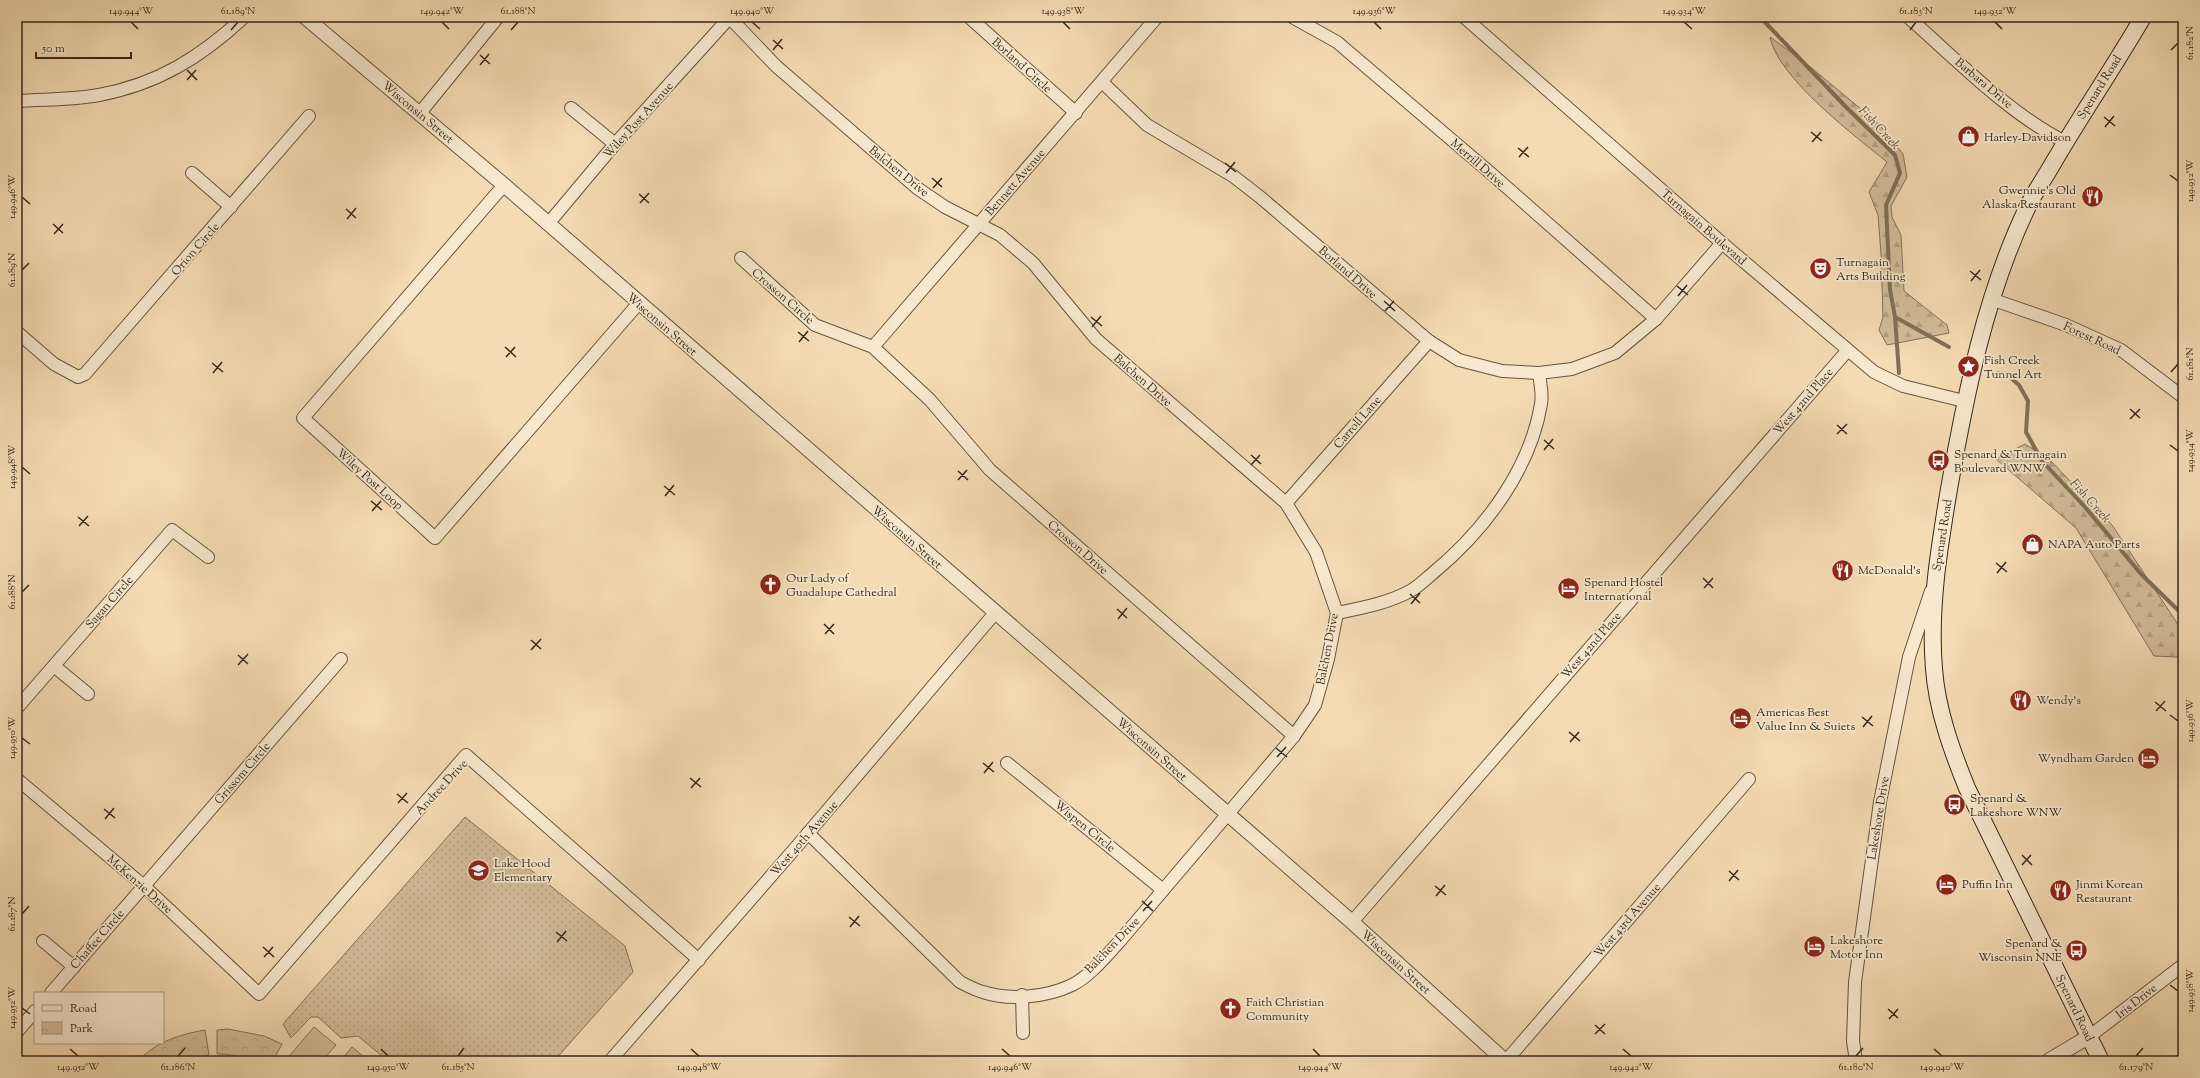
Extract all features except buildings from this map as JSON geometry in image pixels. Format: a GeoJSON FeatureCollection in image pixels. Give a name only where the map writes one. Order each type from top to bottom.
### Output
{"type":"FeatureCollection","features":[{"type":"Feature","properties":{"kind":"main road","name":"Spenard Road"},"geometry":{"type":"LineString","coordinates":[[2101,1061],[1967,788],[1955,758],[1942,716],[1933,656],[1934,579],[1964,401],[1991,299],[2003,262],[2028,206],[2065,142],[2143,17]]}},
{"type":"Feature","properties":{"kind":"street"},"geometry":{"type":"LineString","coordinates":[[17,101],[98,95],[134,86],[159,77],[189,62],[221,38],[244,17]]}},
{"type":"Feature","properties":{"kind":"street","name":"Wisconsin Street"},"geometry":{"type":"LineString","coordinates":[[305,17],[504,185],[638,304],[1352,922],[1505,1061]]}},
{"type":"Feature","properties":{"kind":"street"},"geometry":{"type":"LineString","coordinates":[[420,113],[498,17]]}},
{"type":"Feature","properties":{"kind":"street","name":"Wiley Post Avenue"},"geometry":{"type":"LineString","coordinates":[[548,224],[615,144],[729,17]]}},
{"type":"Feature","properties":{"kind":"street","name":"Balchen Drive"},"geometry":{"type":"LineString","coordinates":[[729,17],[776,66],[917,188],[945,207],[980,223],[1000,235],[1033,263],[1096,339],[1286,503],[1316,552],[1337,613],[1328,659],[1315,705],[1294,736],[1119,942],[1098,964],[1073,984],[1042,995],[1005,996],[984,992],[960,982],[808,833]]}},
{"type":"Feature","properties":{"kind":"street","name":"Borland Circle"},"geometry":{"type":"LineString","coordinates":[[969,17],[1076,113]]}},
{"type":"Feature","properties":{"kind":"street","name":"Bennett Avenue"},"geometry":{"type":"LineString","coordinates":[[873,347],[1076,113],[1157,17]]}},
{"type":"Feature","properties":{"kind":"street","name":"Merrill Drive"},"geometry":{"type":"LineString","coordinates":[[1292,17],[1337,42],[1488,171],[1656,319]]}},
{"type":"Feature","properties":{"kind":"street","name":"Turnagain Boulevard"},"geometry":{"type":"LineString","coordinates":[[1464,17],[1722,243],[1847,351],[1874,372],[1903,386],[1964,401]]}},
{"type":"Feature","properties":{"kind":"street","name":"Barbara Drive"},"geometry":{"type":"LineString","coordinates":[[1908,17],[2003,100],[2044,131],[2065,142]]}},
{"type":"Feature","properties":{"kind":"street","name":"Borland Drive"},"geometry":{"type":"LineString","coordinates":[[1102,82],[1147,125],[1233,176],[1260,197],[1429,341],[1459,360],[1502,371],[1539,373],[1572,369],[1616,353],[1656,319],[1722,243]]}},
{"type":"Feature","properties":{"kind":"street"},"geometry":{"type":"LineString","coordinates":[[571,108],[615,144]]}},
{"type":"Feature","properties":{"kind":"street","name":"Orion Circle"},"geometry":{"type":"LineString","coordinates":[[17,332],[54,364],[78,377],[90,370],[309,116]]}},
{"type":"Feature","properties":{"kind":"street"},"geometry":{"type":"LineString","coordinates":[[192,172],[232,207]]}},
{"type":"Feature","properties":{"kind":"street","name":"Wiley Post Loop"},"geometry":{"type":"LineString","coordinates":[[504,185],[302,418],[435,538],[638,304]]}},
{"type":"Feature","properties":{"kind":"street","name":"Crosson Circle"},"geometry":{"type":"LineString","coordinates":[[741,258],[815,325],[873,347]]}},
{"type":"Feature","properties":{"kind":"street","name":"Forest Road"},"geometry":{"type":"LineString","coordinates":[[1991,299],[2066,325],[2121,350],[2183,397]]}},
{"type":"Feature","properties":{"kind":"street","name":"Carroll Lane"},"geometry":{"type":"LineString","coordinates":[[1286,503],[1429,341]]}},
{"type":"Feature","properties":{"kind":"street","name":"Crosson Drive"},"geometry":{"type":"LineString","coordinates":[[873,347],[930,400],[990,470],[1294,736]]}},
{"type":"Feature","properties":{"kind":"street","name":"West 42nd Place"},"geometry":{"type":"LineString","coordinates":[[1352,922],[1847,351]]}},
{"type":"Feature","properties":{"kind":"street"},"geometry":{"type":"LineString","coordinates":[[1337,613],[1371,607],[1412,590],[1449,560],[1485,520],[1516,476],[1532,439],[1542,402],[1539,373]]}},
{"type":"Feature","properties":{"kind":"street","name":"Sagan Circle"},"geometry":{"type":"LineString","coordinates":[[17,708],[172,530],[208,557]]}},
{"type":"Feature","properties":{"kind":"street","name":"Lakeshore Drive"},"geometry":{"type":"LineString","coordinates":[[1856,1061],[1853,1041],[1858,952],[1879,809],[1909,657],[1934,579]]}},
{"type":"Feature","properties":{"kind":"street","name":"West 40th Avenue"},"geometry":{"type":"LineString","coordinates":[[610,1061],[699,960],[995,613]]}},
{"type":"Feature","properties":{"kind":"street"},"geometry":{"type":"LineString","coordinates":[[1909,657],[1915,647],[1919,645],[1925,646],[1933,656]]}},
{"type":"Feature","properties":{"kind":"street","name":"Grissom Circle"},"geometry":{"type":"LineString","coordinates":[[144,886],[341,659]]}},
{"type":"Feature","properties":{"kind":"street"},"geometry":{"type":"LineString","coordinates":[[54,666],[88,694]]}},
{"type":"Feature","properties":{"kind":"street","name":"Andree Drive"},"geometry":{"type":"LineString","coordinates":[[259,994],[466,756],[699,960]]}},
{"type":"Feature","properties":{"kind":"street","name":"Wispen Circle"},"geometry":{"type":"LineString","coordinates":[[1007,763],[1163,890]]}},
{"type":"Feature","properties":{"kind":"street","name":"McKenzie Drive"},"geometry":{"type":"LineString","coordinates":[[17,779],[144,886],[259,994]]}},
{"type":"Feature","properties":{"kind":"street","name":"West 43rd Avenue"},"geometry":{"type":"LineString","coordinates":[[1505,1061],[1749,779]]}},
{"type":"Feature","properties":{"kind":"street","name":"Chaffee Circle"},"geometry":{"type":"LineString","coordinates":[[52,992],[144,886]]}},
{"type":"Feature","properties":{"kind":"street"},"geometry":{"type":"LineString","coordinates":[[43,941],[74,967]]}},
{"type":"Feature","properties":{"kind":"street","name":"Iris Drive"},"geometry":{"type":"LineString","coordinates":[[2090,1036],[2183,965]]}},
{"type":"Feature","properties":{"kind":"street"},"geometry":{"type":"LineString","coordinates":[[1022,996],[1023,1033]]}},
{"type":"Feature","properties":{"kind":"street"},"geometry":{"type":"LineString","coordinates":[[17,1032],[34,1012]]}},
{"type":"Feature","properties":{"kind":"street"},"geometry":{"type":"LineString","coordinates":[[2048,1061],[2090,1036]]}},
{"type":"Feature","properties":{"kind":"green space"},"geometry":{"type":"Polygon","coordinates":[[[1770,37],[1808,65],[1879,124],[1903,154],[1907,177],[1891,206],[1892,217],[1901,235],[1904,291],[1947,325],[1949,333],[1887,345],[1879,330],[1883,317],[1878,215],[1869,192],[1887,162],[1838,122],[1802,88],[1787,70],[1776,53],[1770,37]]]}},
{"type":"Feature","properties":{"kind":"green space"},"geometry":{"type":"Polygon","coordinates":[[[2025,444],[2049,459],[2112,525],[2183,632],[2183,662],[2177,657],[2154,656],[2076,528],[1996,459],[2025,444]]]}},
{"type":"Feature","properties":{"kind":"green space","name":"Lake Hood Elementary"},"geometry":{"type":"Polygon","coordinates":[[[465,817],[625,946],[633,972],[554,1061],[388,1061],[358,1036],[341,1038],[318,1017],[311,1017],[291,1038],[283,1024],[465,817]]]}},
{"type":"Feature","properties":{"kind":"green space"},"geometry":{"type":"Polygon","coordinates":[[[314,1027],[336,1045],[322,1061],[285,1061],[314,1027]]]}},
{"type":"Feature","properties":{"kind":"green space"},"geometry":{"type":"Polygon","coordinates":[[[228,1029],[264,1036],[282,1044],[273,1061],[217,1054],[217,1030],[228,1029]]]}},
{"type":"Feature","properties":{"kind":"green space"},"geometry":{"type":"Polygon","coordinates":[[[205,1030],[209,1055],[187,1061],[147,1061],[143,1056],[150,1050],[160,1044],[164,1044],[164,1042],[172,1038],[205,1030]]]}},
{"type":"Feature","properties":{"kind":"green space"},"geometry":{"type":"Polygon","coordinates":[[[352,1047],[369,1061],[340,1061],[352,1047]]]}},
{"type":"Feature","properties":{"kind":"waterway","name":"Fish Creek"},"geometry":{"type":"LineString","coordinates":[[1760,17],[1845,106],[1895,155],[1900,173],[1886,205],[1890,290],[1895,317],[1899,373]]}},
{"type":"Feature","properties":{"kind":"waterway","name":"Fish Creek"},"geometry":{"type":"LineString","coordinates":[[1895,317],[1949,347]]}},
{"type":"Feature","properties":{"kind":"waterway","name":"Fish Creek"},"geometry":{"type":"LineString","coordinates":[[1997,373],[2006,374],[2019,385],[2028,401],[2026,432],[2042,461],[2085,507],[2141,574],[2183,615]]}},
{"type":"Feature","properties":{"kind":"place","name":"Harley-Davidson"},"geometry":{"type":"Point","coordinates":[1968,137]}},
{"type":"Feature","properties":{"kind":"place","name":"Gwennie's Old Alaska Restaurant"},"geometry":{"type":"Point","coordinates":[2092,197]}},
{"type":"Feature","properties":{"kind":"place","name":"Turnagain Arts Building"},"geometry":{"type":"Point","coordinates":[1820,269]}},
{"type":"Feature","properties":{"kind":"place","name":"Fish Creek Tunnel Art"},"geometry":{"type":"Point","coordinates":[1968,367]}},
{"type":"Feature","properties":{"kind":"place","name":"Spenard & Turnagain Boulevard WNW"},"geometry":{"type":"Point","coordinates":[1938,461]}},
{"type":"Feature","properties":{"kind":"place","name":"NAPA Auto Parts"},"geometry":{"type":"Point","coordinates":[2033,544]}},
{"type":"Feature","properties":{"kind":"place","name":"McDonald's"},"geometry":{"type":"Point","coordinates":[1842,570]}},
{"type":"Feature","properties":{"kind":"place","name":"Our Lady of Guadalupe Cathedral"},"geometry":{"type":"Point","coordinates":[771,585]}},
{"type":"Feature","properties":{"kind":"place","name":"Spenard Hostel International"},"geometry":{"type":"Point","coordinates":[1569,589]}},
{"type":"Feature","properties":{"kind":"place","name":"Wendy's"},"geometry":{"type":"Point","coordinates":[2021,700]}},
{"type":"Feature","properties":{"kind":"place","name":"Americas Best Value Inn & Suiets"},"geometry":{"type":"Point","coordinates":[1741,719]}},
{"type":"Feature","properties":{"kind":"place","name":"Wyndham Garden"},"geometry":{"type":"Point","coordinates":[2149,758]}},
{"type":"Feature","properties":{"kind":"place","name":"Spenard & Lakeshore WNW"},"geometry":{"type":"Point","coordinates":[1954,805]}},
{"type":"Feature","properties":{"kind":"place","name":"Lake Hood Elementary"},"geometry":{"type":"Point","coordinates":[479,870]}},
{"type":"Feature","properties":{"kind":"place","name":"Puffin Inn"},"geometry":{"type":"Point","coordinates":[1946,884]}},
{"type":"Feature","properties":{"kind":"place","name":"Jinmi Korean Restaurant"},"geometry":{"type":"Point","coordinates":[2061,891]}},
{"type":"Feature","properties":{"kind":"place","name":"Lakeshore Motor Inn"},"geometry":{"type":"Point","coordinates":[1814,947]}},
{"type":"Feature","properties":{"kind":"place","name":"Spenard & Wisconsin NNE"},"geometry":{"type":"Point","coordinates":[2077,950]}},
{"type":"Feature","properties":{"kind":"place","name":"Faith Christian Community"},"geometry":{"type":"Point","coordinates":[1231,1009]}}]}
